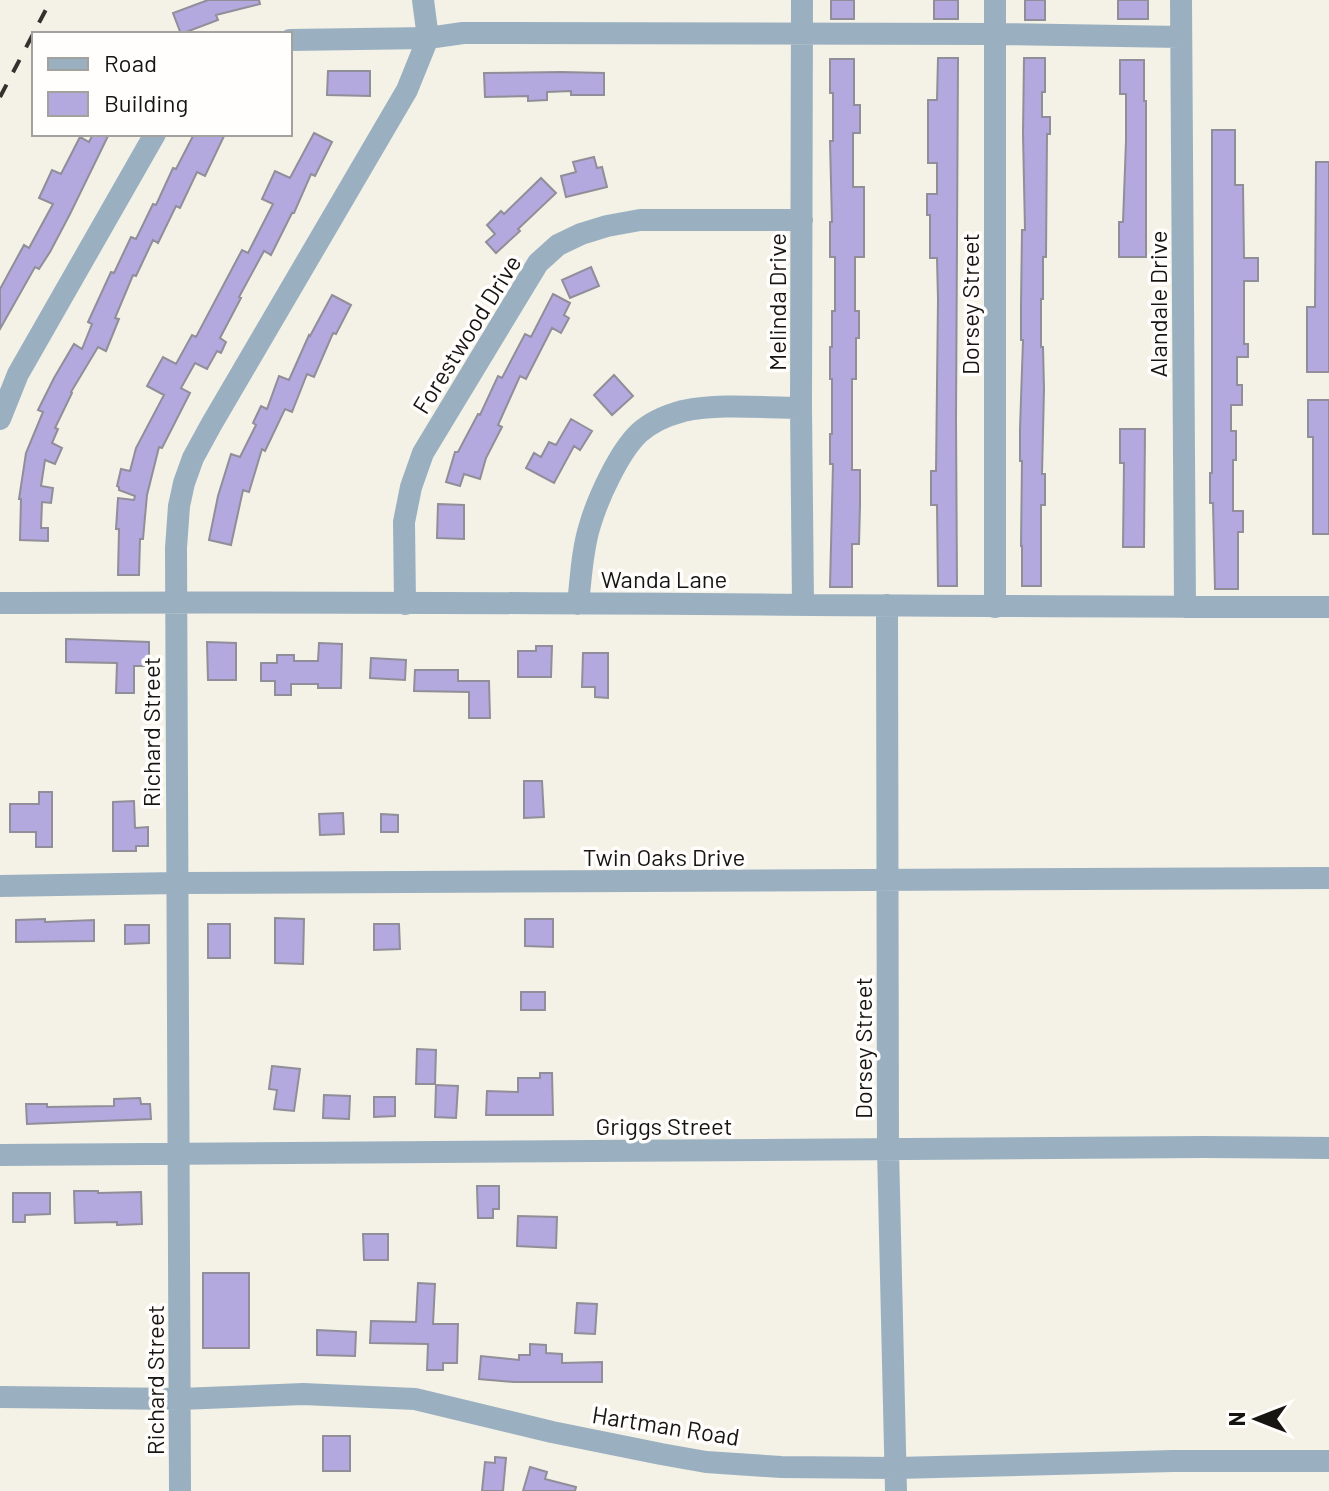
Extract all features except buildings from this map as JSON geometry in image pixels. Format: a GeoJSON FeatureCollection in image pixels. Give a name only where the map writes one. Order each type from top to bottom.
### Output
{"type":"FeatureCollection","features":[{"type":"Feature","properties":{"kind":"street"},"geometry":{"type":"LineString","coordinates":[[423,0],[428,38]]}},
{"type":"Feature","properties":{"kind":"street","name":"Melinda Drive"},"geometry":{"type":"LineString","coordinates":[[802,0],[803,604]]}},
{"type":"Feature","properties":{"kind":"street","name":"Dorsey Street"},"geometry":{"type":"LineString","coordinates":[[995,0],[995,607]]}},
{"type":"Feature","properties":{"kind":"street","name":"Alandale Drive"},"geometry":{"type":"LineString","coordinates":[[1181,0],[1185,607]]}},
{"type":"Feature","properties":{"kind":"street"},"geometry":{"type":"LineString","coordinates":[[292,40],[428,38],[463,33],[1181,37]]}},
{"type":"Feature","properties":{"kind":"street","name":"Richard Street"},"geometry":{"type":"LineString","coordinates":[[180,1491],[176,602],[179,506],[193,458],[407,90],[428,38]]}},
{"type":"Feature","properties":{"kind":"street"},"geometry":{"type":"LineString","coordinates":[[0,419],[18,374],[154,136]]}},
{"type":"Feature","properties":{"kind":"street","name":"Forestwood Drive"},"geometry":{"type":"LineString","coordinates":[[405,604],[404,522],[411,487],[423,453],[538,263],[558,245],[581,234],[640,220],[802,220]]}},
{"type":"Feature","properties":{"kind":"street"},"geometry":{"type":"LineString","coordinates":[[578,604],[589,526],[601,494],[625,451],[640,433],[661,419],[683,411],[801,408]]}},
{"type":"Feature","properties":{"kind":"street","name":"Wanda Lane"},"geometry":{"type":"LineString","coordinates":[[0,603],[1329,607]]}},
{"type":"Feature","properties":{"kind":"street","name":"Dorsey Street"},"geometry":{"type":"LineString","coordinates":[[887,605],[888,1149],[896,1480]]}},
{"type":"Feature","properties":{"kind":"street","name":"Twin Oaks Drive"},"geometry":{"type":"LineString","coordinates":[[0,886],[1329,878]]}},
{"type":"Feature","properties":{"kind":"street","name":"Griggs Street"},"geometry":{"type":"LineString","coordinates":[[0,1155],[1329,1148]]}},
{"type":"Feature","properties":{"kind":"street","name":"Hartman Road"},"geometry":{"type":"LineString","coordinates":[[0,1397],[180,1399],[303,1394],[415,1399],[552,1432],[706,1462],[896,1480],[1173,1461],[1329,1461]]}},
{"type":"Feature","properties":{"kind":"railway"},"geometry":{"type":"LineString","coordinates":[[34,32],[51,0]]}},
{"type":"Feature","properties":{"kind":"railway"},"geometry":{"type":"LineString","coordinates":[[0,97],[32,36]]}}]}
